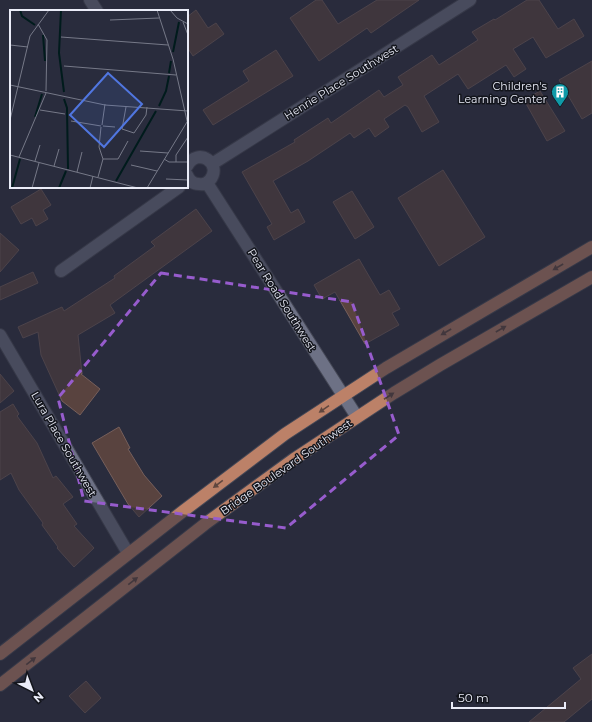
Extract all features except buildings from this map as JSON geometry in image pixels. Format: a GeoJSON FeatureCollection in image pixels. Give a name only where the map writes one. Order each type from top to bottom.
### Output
{"type":"FeatureCollection","features":[{"type":"Feature","properties":{"kind":"main road"},"geometry":{"type":"LineString","coordinates":[[0,654],[128,553],[285,434],[418,349],[592,248]]}},
{"type":"Feature","properties":{"kind":"main road","name":"Bridge Boulevard Southwest"},"geometry":{"type":"LineString","coordinates":[[0,685],[211,519],[294,459],[357,417],[440,365],[592,277]]}},
{"type":"Feature","properties":{"kind":"street"},"geometry":{"type":"LineString","coordinates":[[90,0],[96,10]]}},
{"type":"Feature","properties":{"kind":"street","name":"Henrie Place Southwest"},"geometry":{"type":"LineString","coordinates":[[212,164],[470,0]]}},
{"type":"Feature","properties":{"kind":"street"},"geometry":{"type":"LineString","coordinates":[[188,178],[197,184],[207,182],[212,176],[213,172],[212,164],[209,161],[201,157],[189,159]]}},
{"type":"Feature","properties":{"kind":"street","name":"Pear Road Southwest"},"geometry":{"type":"LineString","coordinates":[[207,182],[357,417]]}},
{"type":"Feature","properties":{"kind":"street"},"geometry":{"type":"LineString","coordinates":[[61,271],[178,188]]}},
{"type":"Feature","properties":{"kind":"street","name":"Lura Place Southwest"},"geometry":{"type":"LineString","coordinates":[[0,335],[128,553]]}},
{"type":"Feature","properties":{"kind":"highlighted area"},"geometry":{"type":"Polygon","coordinates":[[[161,273],[352,302],[399,435],[286,528],[84,501],[58,398],[161,273]]]}},
{"type":"Feature","properties":{"kind":"place","name":"Children's Learning Center"},"geometry":{"type":"Point","coordinates":[560,107]}}]}
